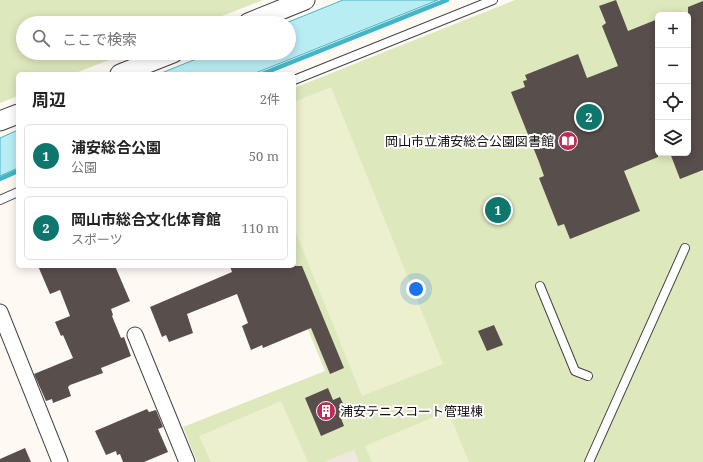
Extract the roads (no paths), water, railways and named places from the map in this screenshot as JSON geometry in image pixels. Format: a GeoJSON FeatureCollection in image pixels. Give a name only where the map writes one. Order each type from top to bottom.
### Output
{"type":"FeatureCollection","features":[{"type":"Feature","properties":{"kind":"street"},"geometry":{"type":"LineString","coordinates":[[265,16],[305,0]]}},
{"type":"Feature","properties":{"kind":"street"},"geometry":{"type":"LineString","coordinates":[[125,72],[155,60]]}},
{"type":"Feature","properties":{"kind":"street"},"geometry":{"type":"LineString","coordinates":[[0,121],[16,115]]}},
{"type":"Feature","properties":{"kind":"street"},"geometry":{"type":"LineString","coordinates":[[0,312],[60,462]]}},
{"type":"Feature","properties":{"kind":"street"},"geometry":{"type":"LineString","coordinates":[[135,334],[187,462]]}},
{"type":"Feature","properties":{"kind":"lane"},"geometry":{"type":"LineString","coordinates":[[296,79],[493,0]]}},
{"type":"Feature","properties":{"kind":"lane"},"geometry":{"type":"LineString","coordinates":[[0,200],[16,193]]}},
{"type":"Feature","properties":{"kind":"lane"},"geometry":{"type":"LineString","coordinates":[[589,462],[685,248]]}},
{"type":"Feature","properties":{"kind":"lane"},"geometry":{"type":"LineString","coordinates":[[540,286],[575,371],[588,376]]}},
{"type":"Feature","properties":{"kind":"water"},"geometry":{"type":"Polygon","coordinates":[[[343,0],[438,0],[296,57],[296,19],[343,0]]]}},
{"type":"Feature","properties":{"kind":"water"},"geometry":{"type":"Polygon","coordinates":[[[194,60],[288,60],[258,72],[164,72],[194,60]]]}},
{"type":"Feature","properties":{"kind":"water"},"geometry":{"type":"Polygon","coordinates":[[[16,131],[16,169],[0,176],[0,138],[16,131]]]}},
{"type":"Feature","properties":{"kind":"waterway"},"geometry":{"type":"LineString","coordinates":[[267,72],[447,0]]}},
{"type":"Feature","properties":{"kind":"waterway"},"geometry":{"type":"LineString","coordinates":[[0,179],[16,172]]}},
{"type":"Feature","properties":{"kind":"place","name":"岡山市総合文化体育館"},"geometry":{"type":"Point","coordinates":[589,117]}},
{"type":"Feature","properties":{"kind":"place","name":"岡山市立浦安総合公園図書館"},"geometry":{"type":"Point","coordinates":[568,141]}},
{"type":"Feature","properties":{"kind":"place","name":"浦安総合公園"},"geometry":{"type":"Point","coordinates":[498,210]}},
{"type":"Feature","properties":{"kind":"place","name":"浦安テニスコート管理棟"},"geometry":{"type":"Point","coordinates":[326,411]}}]}
